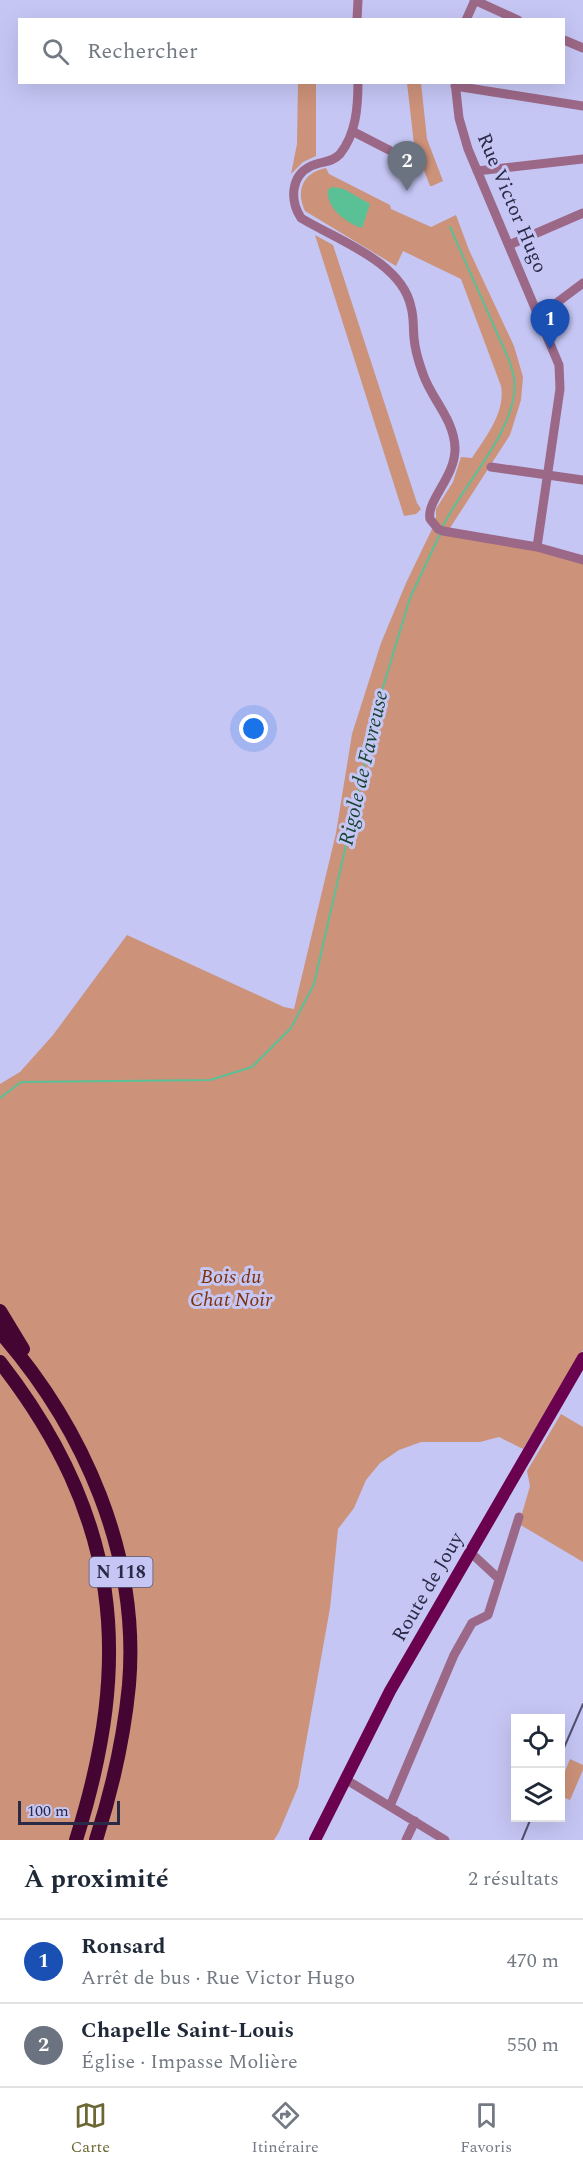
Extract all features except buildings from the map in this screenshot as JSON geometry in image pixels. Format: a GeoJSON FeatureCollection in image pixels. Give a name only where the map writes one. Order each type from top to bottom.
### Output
{"type":"FeatureCollection","features":[{"type":"Feature","properties":{"kind":"highway"},"geometry":{"type":"LineString","coordinates":[[0,1311],[33,1364],[38,1381]]}},
{"type":"Feature","properties":{"kind":"highway","name":"N 118"},"geometry":{"type":"LineString","coordinates":[[0,1332],[38,1381],[75,1439],[113,1531],[129,1629],[129,1684],[116,1767],[96,1840]]}},
{"type":"Feature","properties":{"kind":"highway","name":"N 118"},"geometry":{"type":"LineString","coordinates":[[0,1362],[41,1420],[69,1472],[93,1534],[104,1583],[110,1631],[107,1700],[94,1772],[76,1840]]}},
{"type":"Feature","properties":{"kind":"main road","name":"Route de Jouy"},"geometry":{"type":"LineString","coordinates":[[315,1840],[390,1691],[583,1358]]}},
{"type":"Feature","properties":{"kind":"street"},"geometry":{"type":"LineString","coordinates":[[357,18],[358,0]]}},
{"type":"Feature","properties":{"kind":"street"},"geometry":{"type":"LineString","coordinates":[[467,18],[475,0],[514,18]]}},
{"type":"Feature","properties":{"kind":"street"},"geometry":{"type":"LineString","coordinates":[[565,40],[583,48]]}},
{"type":"Feature","properties":{"kind":"street"},"geometry":{"type":"LineString","coordinates":[[358,84],[357,111],[352,131],[335,158],[313,164],[302,172],[294,186],[294,204],[302,218],[386,267],[402,283],[408,294],[413,317],[414,339],[423,375],[452,428],[455,448],[451,470],[430,508],[429,516],[438,528],[537,547],[583,560]]}},
{"type":"Feature","properties":{"kind":"street"},"geometry":{"type":"LineString","coordinates":[[455,85],[583,106]]}},
{"type":"Feature","properties":{"kind":"street","name":"Rue Victor Hugo"},"geometry":{"type":"LineString","coordinates":[[455,85],[463,133],[557,358],[561,374],[537,547]]}},
{"type":"Feature","properties":{"kind":"street"},"geometry":{"type":"LineString","coordinates":[[352,131],[390,150]]}},
{"type":"Feature","properties":{"kind":"street"},"geometry":{"type":"LineString","coordinates":[[477,171],[583,159]]}},
{"type":"Feature","properties":{"kind":"street"},"geometry":{"type":"LineString","coordinates":[[509,245],[583,213]]}},
{"type":"Feature","properties":{"kind":"street"},"geometry":{"type":"LineString","coordinates":[[539,316],[583,283]]}},
{"type":"Feature","properties":{"kind":"street"},"geometry":{"type":"LineString","coordinates":[[491,467],[583,480]]}},
{"type":"Feature","properties":{"kind":"street"},"geometry":{"type":"LineString","coordinates":[[390,1806],[454,1655],[472,1623],[488,1615],[519,1517]]}},
{"type":"Feature","properties":{"kind":"street"},"geometry":{"type":"LineString","coordinates":[[470,1552],[498,1578]]}},
{"type":"Feature","properties":{"kind":"street"},"geometry":{"type":"LineString","coordinates":[[345,1779],[445,1840]]}},
{"type":"Feature","properties":{"kind":"street"},"geometry":{"type":"LineString","coordinates":[[406,1840],[415,1821]]}},
{"type":"Feature","properties":{"kind":"green space"},"geometry":{"type":"Polygon","coordinates":[[[298,84],[316,84],[316,156],[303,162],[291,174],[297,144],[298,84]]]}},
{"type":"Feature","properties":{"kind":"green space"},"geometry":{"type":"Polygon","coordinates":[[[407,84],[421,84],[427,139],[443,181],[430,186],[414,144],[407,84]]]}},
{"type":"Feature","properties":{"kind":"green space"},"geometry":{"type":"Polygon","coordinates":[[[326,168],[329,174],[390,205],[391,209],[431,227],[456,215],[469,250],[514,346],[523,377],[521,400],[510,435],[450,528],[446,529],[433,520],[436,518],[436,509],[453,482],[461,457],[472,458],[493,424],[502,396],[501,386],[461,279],[403,251],[396,266],[305,211],[301,189],[312,173],[326,168]]]}},
{"type":"Feature","properties":{"kind":"green space"},"geometry":{"type":"Polygon","coordinates":[[[315,235],[333,245],[417,503],[421,509],[416,514],[404,516],[315,235]]]}},
{"type":"Feature","properties":{"kind":"green space","name":"Bois du Chat Noir"},"geometry":{"type":"Polygon","coordinates":[[[433,527],[583,560],[583,1350],[523,1449],[499,1437],[480,1442],[421,1442],[399,1450],[380,1463],[366,1480],[354,1508],[338,1529],[330,1608],[298,1787],[274,1840],[0,1840],[0,1084],[20,1072],[53,1035],[127,935],[284,1007],[294,1009],[336,833],[352,734],[381,643],[433,527]]]}},
{"type":"Feature","properties":{"kind":"green space"},"geometry":{"type":"Polygon","coordinates":[[[561,1414],[583,1427],[583,1562],[519,1524],[530,1486],[527,1471],[561,1414]]]}},
{"type":"Feature","properties":{"kind":"green space"},"geometry":{"type":"Polygon","coordinates":[[[570,1759],[583,1765],[570,1800],[565,1798],[565,1771],[570,1759]]]}},
{"type":"Feature","properties":{"kind":"shaded area"},"geometry":{"type":"Polygon","coordinates":[[[332,187],[344,189],[370,204],[362,228],[344,219],[334,209],[328,197],[328,190],[332,187]]]}},
{"type":"Feature","properties":{"kind":"waterway","name":"Rigole de Favreuse"},"geometry":{"type":"LineString","coordinates":[[442,528],[499,436],[514,397],[514,378],[509,360],[450,227]]}},
{"type":"Feature","properties":{"kind":"waterway","name":"Rigole de Favreuse"},"geometry":{"type":"LineString","coordinates":[[0,1098],[21,1082],[210,1080],[252,1067],[291,1028],[314,984],[380,697],[410,598],[440,534]]}},
{"type":"Feature","properties":{"kind":"railway"},"geometry":{"type":"LineString","coordinates":[[565,1745],[583,1704]]}},
{"type":"Feature","properties":{"kind":"railway"},"geometry":{"type":"LineString","coordinates":[[522,1840],[529,1822]]}},
{"type":"Feature","properties":{"kind":"place","name":"Chapelle Saint-Louis"},"geometry":{"type":"Point","coordinates":[407,191]}},
{"type":"Feature","properties":{"kind":"place","name":"Ronsard"},"geometry":{"type":"Point","coordinates":[550,349]}}]}
